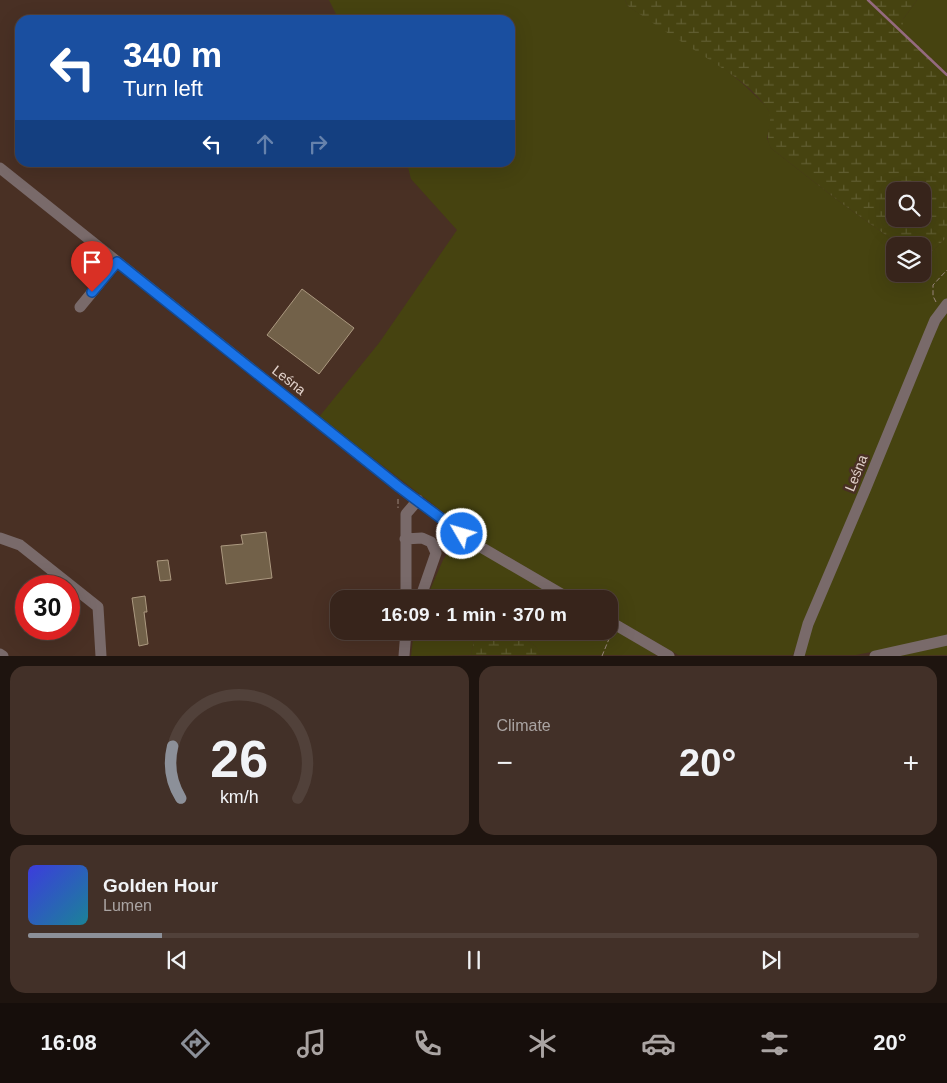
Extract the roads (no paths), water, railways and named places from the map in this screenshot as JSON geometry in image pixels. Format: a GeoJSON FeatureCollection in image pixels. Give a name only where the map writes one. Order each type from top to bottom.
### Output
{"type":"FeatureCollection","features":[{"type":"Feature","properties":{"kind":"street","name":"Leśna"},"geometry":{"type":"LineString","coordinates":[[0,168],[404,490],[479,546],[555,590]]}},
{"type":"Feature","properties":{"kind":"street"},"geometry":{"type":"LineString","coordinates":[[80,307],[117,262]]}},
{"type":"Feature","properties":{"kind":"street","name":"Leśna"},"geometry":{"type":"LineString","coordinates":[[799,656],[808,624],[866,490],[929,333],[944,308]]}},
{"type":"Feature","properties":{"kind":"street"},"geometry":{"type":"LineString","coordinates":[[406,590],[406,514],[418,500]]}},
{"type":"Feature","properties":{"kind":"street"},"geometry":{"type":"LineString","coordinates":[[0,538],[20,545],[98,608],[101,656]]}},
{"type":"Feature","properties":{"kind":"street"},"geometry":{"type":"LineString","coordinates":[[405,539],[422,538],[431,542],[436,552],[423,590]]}},
{"type":"Feature","properties":{"kind":"street"},"geometry":{"type":"LineString","coordinates":[[618,626],[669,656]]}},
{"type":"Feature","properties":{"kind":"street"},"geometry":{"type":"LineString","coordinates":[[404,656],[405,640]]}},
{"type":"Feature","properties":{"kind":"street"},"geometry":{"type":"LineString","coordinates":[[875,656],[947,640]]}},
{"type":"Feature","properties":{"kind":"waterway"},"geometry":{"type":"LineString","coordinates":[[868,0],[947,75]]}}]}
